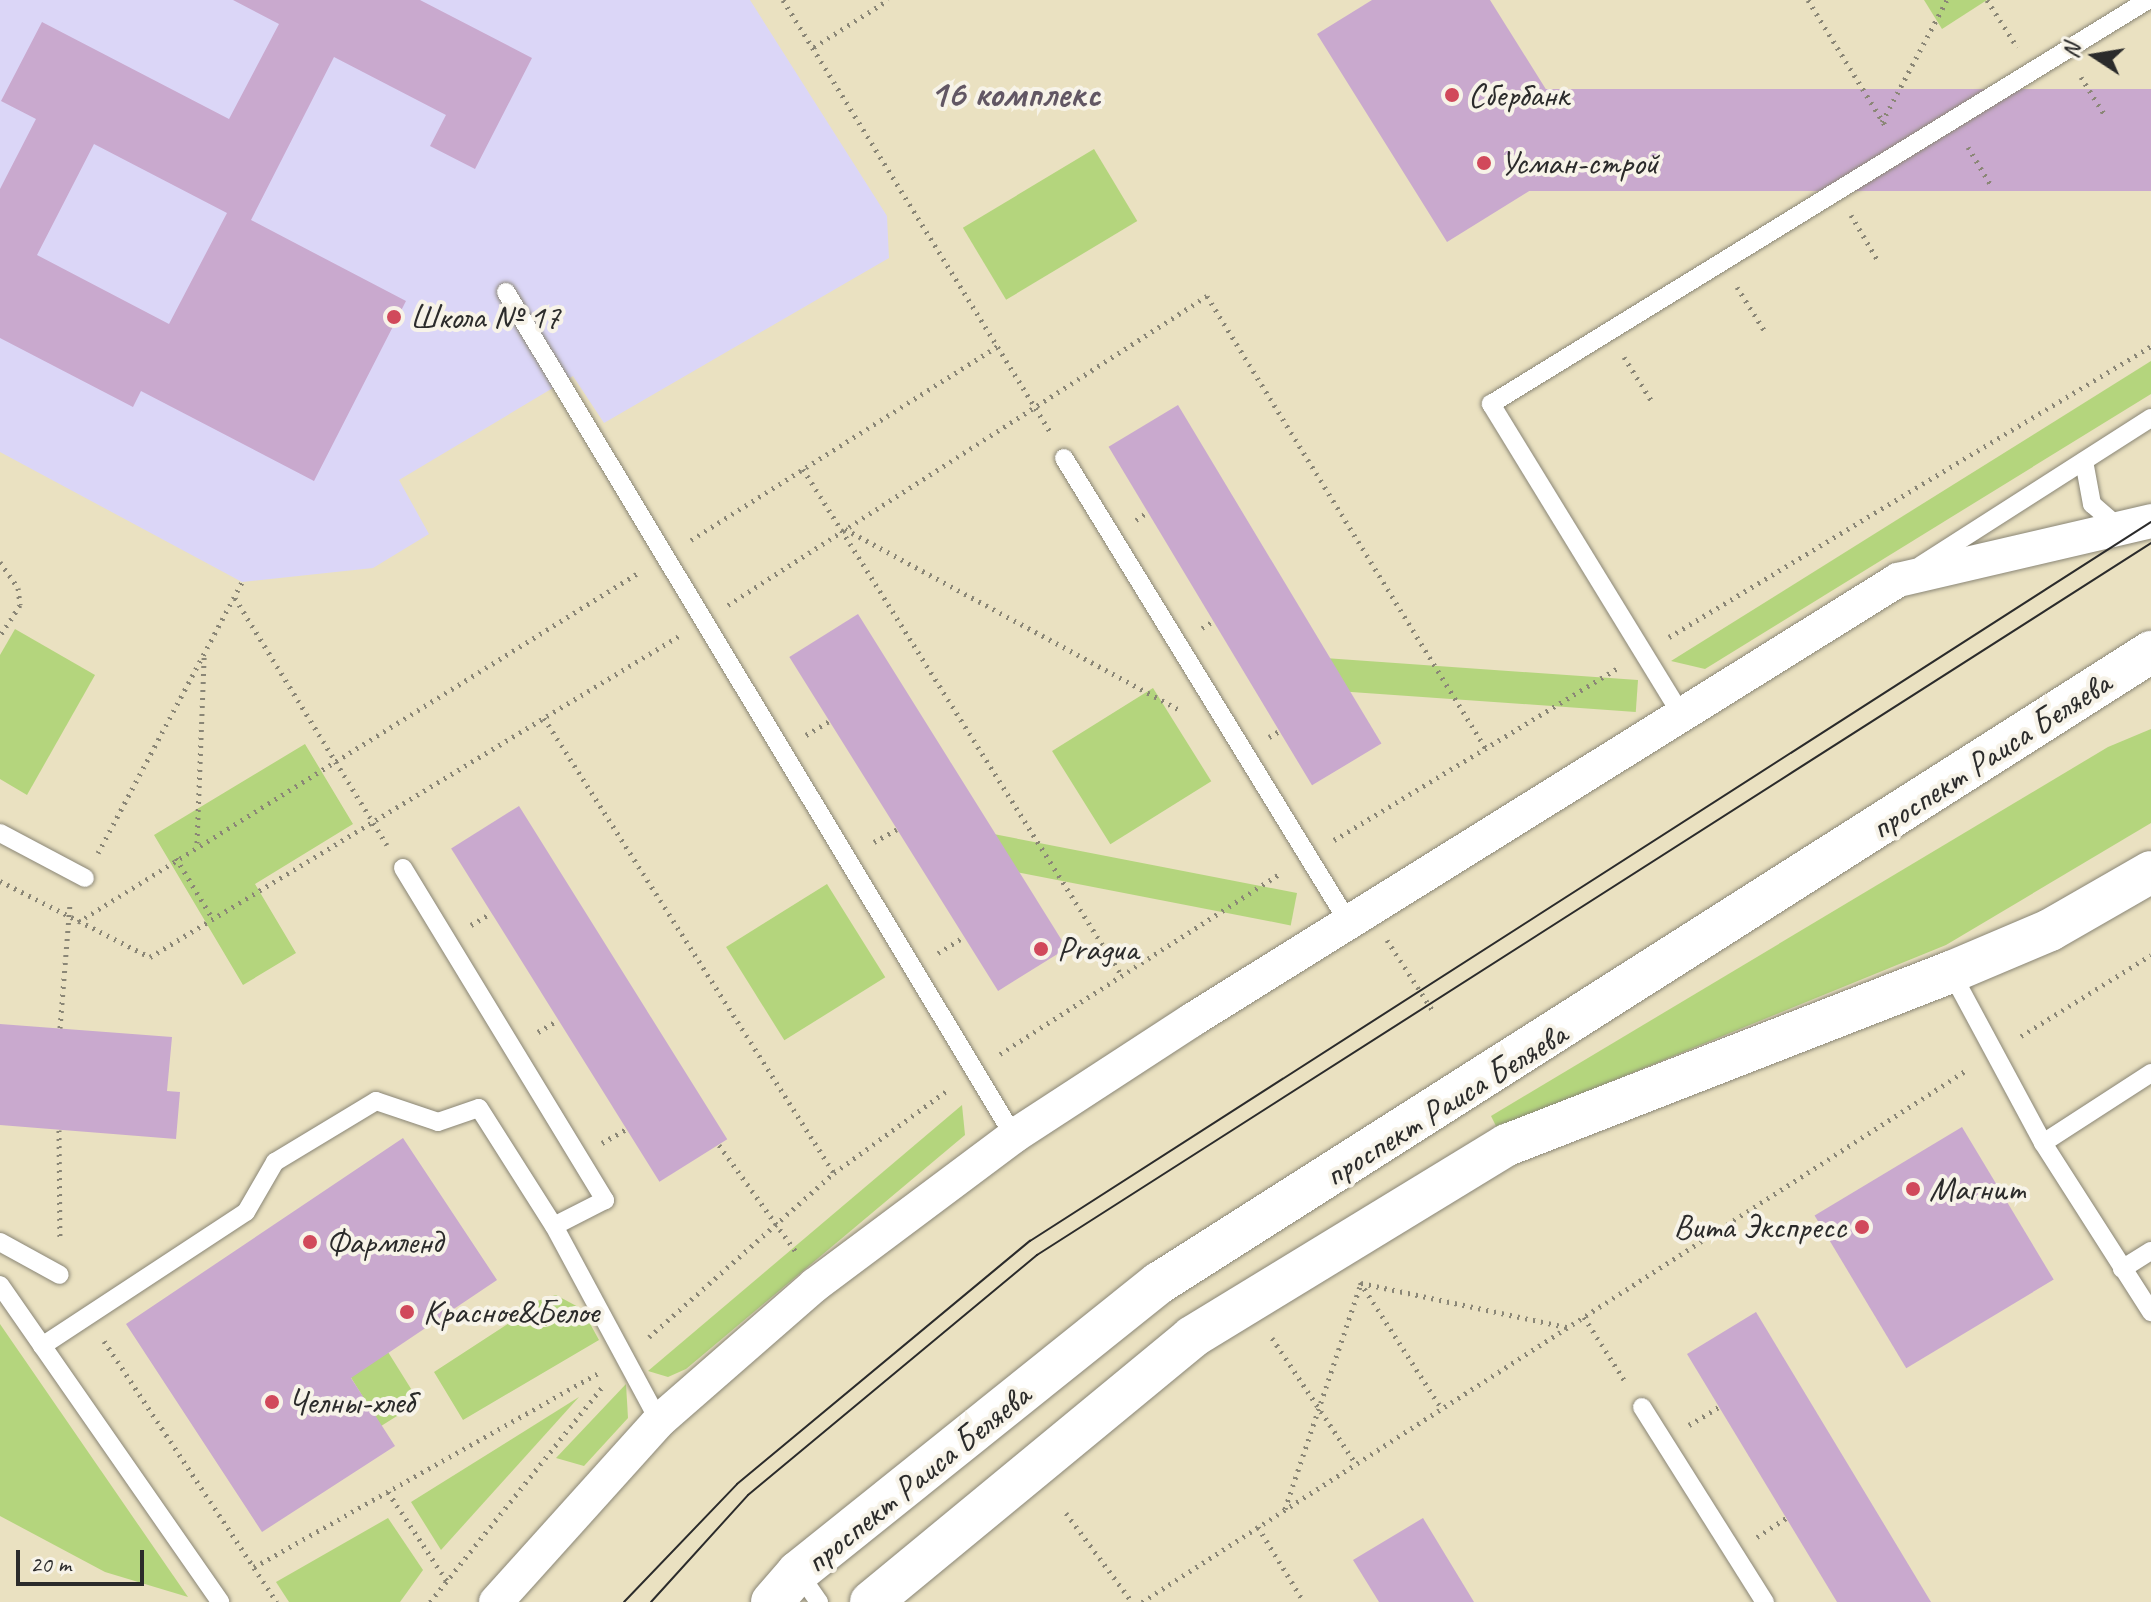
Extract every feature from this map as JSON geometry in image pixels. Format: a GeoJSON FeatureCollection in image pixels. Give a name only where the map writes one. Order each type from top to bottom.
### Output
{"type":"FeatureCollection","features":[{"type":"Feature","properties":{"kind":"street"},"geometry":{"type":"LineString","coordinates":[[496,1602],[659,1421],[815,1285],[1014,1136],[1347,920],[1898,580],[2136,524]]}},
{"type":"Feature","properties":{"kind":"street","name":"проспект Раиса Беляева"},"geometry":{"type":"LineString","coordinates":[[796,1592],[1159,1283],[2151,652]]}},
{"type":"Feature","properties":{"kind":"street","name":"проспект Раиса Беляева"},"geometry":{"type":"LineString","coordinates":[[871,1602],[1192,1337],[1507,1145],[1951,972],[2050,930],[2151,872]]}},
{"type":"Feature","properties":{"kind":"lane"},"geometry":{"type":"LineString","coordinates":[[1681,714],[1491,404],[2148,0]]}},
{"type":"Feature","properties":{"kind":"lane"},"geometry":{"type":"LineString","coordinates":[[506,292],[701,623],[1014,1136]]}},
{"type":"Feature","properties":{"kind":"lane"},"geometry":{"type":"LineString","coordinates":[[1898,580],[2151,418]]}},
{"type":"Feature","properties":{"kind":"lane"},"geometry":{"type":"LineString","coordinates":[[1064,458],[1347,920]]}},
{"type":"Feature","properties":{"kind":"lane"},"geometry":{"type":"LineString","coordinates":[[2084,461],[2092,504],[2136,524]]}},
{"type":"Feature","properties":{"kind":"lane"},"geometry":{"type":"LineString","coordinates":[[0,833],[85,878]]}},
{"type":"Feature","properties":{"kind":"lane"},"geometry":{"type":"LineString","coordinates":[[403,868],[605,1200],[554,1226]]}},
{"type":"Feature","properties":{"kind":"lane"},"geometry":{"type":"LineString","coordinates":[[1951,972],[2043,1143],[2151,1312]]}},
{"type":"Feature","properties":{"kind":"lane"},"geometry":{"type":"LineString","coordinates":[[2043,1143],[2151,1073]]}},
{"type":"Feature","properties":{"kind":"lane"},"geometry":{"type":"LineString","coordinates":[[42,1346],[246,1212],[275,1162],[376,1101],[438,1122],[479,1108],[554,1226],[659,1421]]}},
{"type":"Feature","properties":{"kind":"lane"},"geometry":{"type":"LineString","coordinates":[[0,1242],[60,1275]]}},
{"type":"Feature","properties":{"kind":"lane"},"geometry":{"type":"LineString","coordinates":[[2122,1269],[2151,1251]]}},
{"type":"Feature","properties":{"kind":"lane"},"geometry":{"type":"LineString","coordinates":[[0,1285],[220,1602]]}},
{"type":"Feature","properties":{"kind":"lane"},"geometry":{"type":"LineString","coordinates":[[1642,1407],[1765,1602]]}},
{"type":"Feature","properties":{"kind":"path"},"geometry":{"type":"LineString","coordinates":[[783,0],[1001,344],[1037,404],[1064,458]]}},
{"type":"Feature","properties":{"kind":"path"},"geometry":{"type":"LineString","coordinates":[[814,47],[888,0]]}},
{"type":"Feature","properties":{"kind":"path"},"geometry":{"type":"LineString","coordinates":[[1808,0],[1901,152]]}},
{"type":"Feature","properties":{"kind":"path"},"geometry":{"type":"LineString","coordinates":[[1882,122],[1947,0]]}},
{"type":"Feature","properties":{"kind":"path"},"geometry":{"type":"LineString","coordinates":[[1987,0],[2032,71]]}},
{"type":"Feature","properties":{"kind":"path"},"geometry":{"type":"LineString","coordinates":[[2065,51],[2106,117]]}},
{"type":"Feature","properties":{"kind":"path"},"geometry":{"type":"LineString","coordinates":[[1952,121],[1992,187]]}},
{"type":"Feature","properties":{"kind":"path"},"geometry":{"type":"LineString","coordinates":[[1836,192],[1877,259]]}},
{"type":"Feature","properties":{"kind":"path"},"geometry":{"type":"LineString","coordinates":[[1721,263],[1764,330]]}},
{"type":"Feature","properties":{"kind":"path"},"geometry":{"type":"LineString","coordinates":[[0,881],[150,957],[701,623],[1207,296],[1486,749]]}},
{"type":"Feature","properties":{"kind":"path"},"geometry":{"type":"LineString","coordinates":[[1608,332],[1651,400]]}},
{"type":"Feature","properties":{"kind":"path"},"geometry":{"type":"LineString","coordinates":[[78,922],[197,844],[662,558],[1001,344]]}},
{"type":"Feature","properties":{"kind":"path"},"geometry":{"type":"LineString","coordinates":[[430,1602],[626,1357],[834,1173],[976,1070],[1308,856],[2151,346]]}},
{"type":"Feature","properties":{"kind":"path"},"geometry":{"type":"LineString","coordinates":[[803,469],[844,529],[1122,976]]}},
{"type":"Feature","properties":{"kind":"path"},"geometry":{"type":"LineString","coordinates":[[844,529],[1238,742]]}},
{"type":"Feature","properties":{"kind":"path"},"geometry":{"type":"LineString","coordinates":[[0,562],[18,588],[20,605],[0,636]]}},
{"type":"Feature","properties":{"kind":"path"},"geometry":{"type":"LineString","coordinates":[[60,1028],[64,915],[242,582]]}},
{"type":"Feature","properties":{"kind":"path"},"geometry":{"type":"LineString","coordinates":[[235,597],[403,868]]}},
{"type":"Feature","properties":{"kind":"path"},"geometry":{"type":"LineString","coordinates":[[197,844],[205,654]]}},
{"type":"Feature","properties":{"kind":"path"},"geometry":{"type":"LineString","coordinates":[[544,718],[834,1173]]}},
{"type":"Feature","properties":{"kind":"path"},"geometry":{"type":"LineString","coordinates":[[176,858],[213,919]]}},
{"type":"Feature","properties":{"kind":"path"},"geometry":{"type":"LineString","coordinates":[[1142,1602],[1994,1052],[2151,955]]}},
{"type":"Feature","properties":{"kind":"path"},"geometry":{"type":"LineString","coordinates":[[59,1130],[60,1275]]}},
{"type":"Feature","properties":{"kind":"path"},"geometry":{"type":"LineString","coordinates":[[719,1145],[779,1222],[815,1285]]}},
{"type":"Feature","properties":{"kind":"path"},"geometry":{"type":"LineString","coordinates":[[1285,1510],[1361,1283],[1568,1328]]}},
{"type":"Feature","properties":{"kind":"path"},"geometry":{"type":"LineString","coordinates":[[1249,1303],[1356,1464]]}},
{"type":"Feature","properties":{"kind":"path"},"geometry":{"type":"LineString","coordinates":[[87,1316],[277,1602]]}},
{"type":"Feature","properties":{"kind":"path"},"geometry":{"type":"LineString","coordinates":[[1584,1317],[1642,1407]]}},
{"type":"Feature","properties":{"kind":"path"},"geometry":{"type":"LineString","coordinates":[[254,1567],[626,1357]]}},
{"type":"Feature","properties":{"kind":"path"},"geometry":{"type":"LineString","coordinates":[[388,1492],[447,1581]]}},
{"type":"Feature","properties":{"kind":"path"},"geometry":{"type":"LineString","coordinates":[[1066,1513],[1132,1602]]}},
{"type":"Feature","properties":{"kind":"path"},"geometry":{"type":"LineString","coordinates":[[1258,1527],[1304,1602]]}},
{"type":"Feature","properties":{"kind":"shaded area","name":"Школа № 17"},"geometry":{"type":"Polygon","coordinates":[[[0,0],[750,0],[887,216],[889,258],[604,423],[573,376],[399,480],[429,534],[373,568],[242,582],[0,452],[0,0]]]}},
{"type":"Feature","properties":{"kind":"green space"},"geometry":{"type":"Polygon","coordinates":[[[1924,0],[1987,0],[1942,29],[1924,0]]]}},
{"type":"Feature","properties":{"kind":"green space"},"geometry":{"type":"Polygon","coordinates":[[[1094,149],[1137,221],[1006,300],[963,228],[1094,149]]]}},
{"type":"Feature","properties":{"kind":"green space"},"geometry":{"type":"Polygon","coordinates":[[[2151,361],[2151,394],[1705,669],[1671,661],[2151,361]]]}},
{"type":"Feature","properties":{"kind":"green space"},"geometry":{"type":"Polygon","coordinates":[[[15,629],[95,675],[27,795],[0,779],[0,655],[15,629]]]}},
{"type":"Feature","properties":{"kind":"green space"},"geometry":{"type":"Polygon","coordinates":[[[1293,656],[1638,680],[1636,712],[1291,688],[1293,656]]]}},
{"type":"Feature","properties":{"kind":"green space"},"geometry":{"type":"Polygon","coordinates":[[[1153,688],[1211,781],[1110,844],[1052,751],[1153,688]]]}},
{"type":"Feature","properties":{"kind":"green space"},"geometry":{"type":"Polygon","coordinates":[[[2151,729],[2151,823],[1946,945],[1497,1128],[1491,1116],[2108,747],[2151,729]]]}},
{"type":"Feature","properties":{"kind":"green space"},"geometry":{"type":"Polygon","coordinates":[[[305,744],[353,824],[255,884],[296,953],[243,985],[154,835],[305,744]]]}},
{"type":"Feature","properties":{"kind":"green space"},"geometry":{"type":"Polygon","coordinates":[[[949,825],[1297,893],[1291,925],[942,858],[949,825]]]}},
{"type":"Feature","properties":{"kind":"green space"},"geometry":{"type":"Polygon","coordinates":[[[827,884],[885,977],[784,1040],[726,947],[827,884]]]}},
{"type":"Feature","properties":{"kind":"green space"},"geometry":{"type":"Polygon","coordinates":[[[962,1105],[965,1135],[686,1369],[668,1377],[648,1371],[962,1105]]]}},
{"type":"Feature","properties":{"kind":"green space"},"geometry":{"type":"Polygon","coordinates":[[[556,1295],[582,1309],[599,1340],[463,1420],[434,1372],[514,1320],[509,1310],[556,1295]]]}},
{"type":"Feature","properties":{"kind":"green space"},"geometry":{"type":"Polygon","coordinates":[[[0,1324],[188,1597],[105,1572],[0,1516],[0,1324]]]}},
{"type":"Feature","properties":{"kind":"green space"},"geometry":{"type":"Polygon","coordinates":[[[388,1352],[419,1402],[381,1426],[350,1376],[388,1352]]]}},
{"type":"Feature","properties":{"kind":"green space"},"geometry":{"type":"Polygon","coordinates":[[[626,1384],[628,1418],[584,1466],[556,1458],[626,1384]]]}},
{"type":"Feature","properties":{"kind":"green space"},"geometry":{"type":"Polygon","coordinates":[[[579,1397],[441,1550],[411,1502],[579,1397]]]}},
{"type":"Feature","properties":{"kind":"green space"},"geometry":{"type":"Polygon","coordinates":[[[388,1518],[423,1570],[400,1602],[289,1602],[276,1582],[388,1518]]]}},
{"type":"Feature","properties":{"kind":"building"},"geometry":{"type":"Polygon","coordinates":[[[233,0],[420,0],[532,58],[475,169],[430,146],[446,115],[334,57],[251,220],[406,301],[314,481],[141,391],[133,407],[0,338],[0,189],[36,119],[1,101],[42,22],[229,119],[279,24],[233,0]],[[94,144],[37,255],[169,324],[227,213],[94,144]]]}},
{"type":"Feature","properties":{"kind":"building","name":"Сбербанк"},"geometry":{"type":"Polygon","coordinates":[[[1372,0],[1490,0],[1587,155],[1447,242],[1317,34],[1372,0]]]}},
{"type":"Feature","properties":{"kind":"building"},"geometry":{"type":"Polygon","coordinates":[[[1495,89],[2151,89],[2151,191],[1495,191],[1495,89]]]}},
{"type":"Feature","properties":{"kind":"building"},"geometry":{"type":"Polygon","coordinates":[[[1178,405],[1381,744],[1312,785],[1109,447],[1178,405]]]}},
{"type":"Feature","properties":{"kind":"building"},"geometry":{"type":"Polygon","coordinates":[[[858,614],[1067,948],[998,991],[789,657],[858,614]]]}},
{"type":"Feature","properties":{"kind":"building"},"geometry":{"type":"Polygon","coordinates":[[[519,806],[727,1139],[659,1182],[451,848],[519,806]]]}},
{"type":"Feature","properties":{"kind":"building"},"geometry":{"type":"Polygon","coordinates":[[[0,1024],[172,1037],[167,1091],[180,1092],[176,1139],[0,1125],[0,1024]]]}},
{"type":"Feature","properties":{"kind":"building"},"geometry":{"type":"Polygon","coordinates":[[[1962,1127],[2054,1280],[1906,1368],[1815,1216],[1962,1127]]]}},
{"type":"Feature","properties":{"kind":"building"},"geometry":{"type":"Polygon","coordinates":[[[403,1138],[497,1280],[351,1378],[395,1446],[262,1532],[126,1324],[403,1138]]]}},
{"type":"Feature","properties":{"kind":"building"},"geometry":{"type":"Polygon","coordinates":[[[1756,1312],[1931,1602],[1837,1602],[1687,1354],[1756,1312]]]}},
{"type":"Feature","properties":{"kind":"building"},"geometry":{"type":"Polygon","coordinates":[[[1423,1518],[1474,1602],[1379,1602],[1353,1560],[1423,1518]]]}},
{"type":"Feature","properties":{"kind":"tram line"},"geometry":{"type":"LineString","coordinates":[[624,1602],[737,1484],[1030,1241],[2151,522]]}},
{"type":"Feature","properties":{"kind":"tram line"},"geometry":{"type":"LineString","coordinates":[[651,1602],[748,1495],[1037,1255],[2151,543]]}},
{"type":"Feature","properties":{"kind":"place","name":"Сбербанк"},"geometry":{"type":"Point","coordinates":[1452,95]}},
{"type":"Feature","properties":{"kind":"place","name":"Усман-строй"},"geometry":{"type":"Point","coordinates":[1484,163]}},
{"type":"Feature","properties":{"kind":"place","name":"Школа № 17"},"geometry":{"type":"Point","coordinates":[394,317]}},
{"type":"Feature","properties":{"kind":"place","name":"Pragua"},"geometry":{"type":"Point","coordinates":[1041,949]}},
{"type":"Feature","properties":{"kind":"place","name":"Магнит"},"geometry":{"type":"Point","coordinates":[1913,1189]}},
{"type":"Feature","properties":{"kind":"place","name":"Вита Экспресс"},"geometry":{"type":"Point","coordinates":[1862,1227]}},
{"type":"Feature","properties":{"kind":"place","name":"Фармленд"},"geometry":{"type":"Point","coordinates":[310,1242]}},
{"type":"Feature","properties":{"kind":"place","name":"Красное&Белое"},"geometry":{"type":"Point","coordinates":[407,1312]}},
{"type":"Feature","properties":{"kind":"place","name":"Челны-хлеб"},"geometry":{"type":"Point","coordinates":[272,1402]}},
{"type":"Feature","properties":{"kind":"district","name":"16 комплекс"},"geometry":{"type":"Point","coordinates":[1015,94]}}]}
